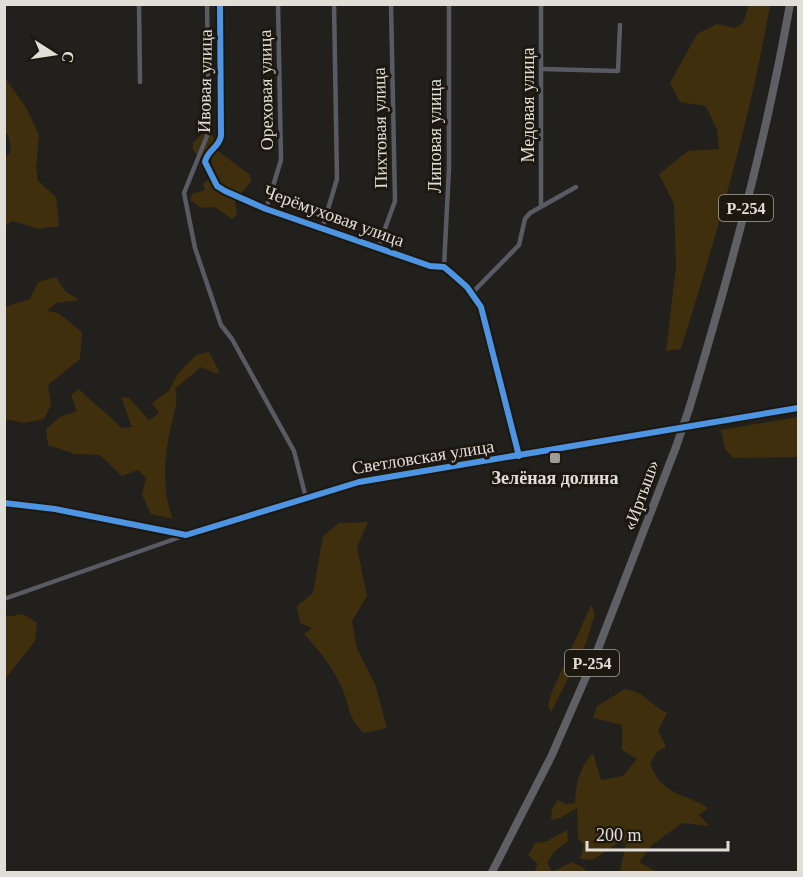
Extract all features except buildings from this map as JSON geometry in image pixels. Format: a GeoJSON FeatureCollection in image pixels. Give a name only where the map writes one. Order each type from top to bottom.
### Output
{"type":"FeatureCollection","features":[{"type":"Feature","properties":{"kind":"highway","name":"«Иртыш»"},"geometry":{"type":"LineString","coordinates":[[492,873],[551,757],[596,654],[676,447],[737,243],[768,113],[790,4]]}},
{"type":"Feature","properties":{"kind":"street"},"geometry":{"type":"LineString","coordinates":[[139,4],[140,82]]}},
{"type":"Feature","properties":{"kind":"street","name":"Ивовая улица"},"geometry":{"type":"LineString","coordinates":[[207,4],[209,131],[184,193],[195,248],[221,325],[232,339],[294,451],[306,498]]}},
{"type":"Feature","properties":{"kind":"street","name":"Ивовая улица"},"geometry":{"type":"LineString","coordinates":[[218,186],[205,162],[206,157],[217,146],[221,136],[220,4]]}},
{"type":"Feature","properties":{"kind":"street","name":"Ореховая улица"},"geometry":{"type":"LineString","coordinates":[[266,209],[281,160],[278,4]]}},
{"type":"Feature","properties":{"kind":"street"},"geometry":{"type":"LineString","coordinates":[[322,229],[337,179],[333,4]]}},
{"type":"Feature","properties":{"kind":"street","name":"Пихтовая улица"},"geometry":{"type":"LineString","coordinates":[[378,248],[395,201],[391,4]]}},
{"type":"Feature","properties":{"kind":"street","name":"Липовая улица"},"geometry":{"type":"LineString","coordinates":[[444,267],[449,168],[449,4]]}},
{"type":"Feature","properties":{"kind":"street","name":"Медовая улица"},"geometry":{"type":"LineString","coordinates":[[541,4],[541,206]]}},
{"type":"Feature","properties":{"kind":"street"},"geometry":{"type":"LineString","coordinates":[[542,69],[618,71],[620,25]]}},
{"type":"Feature","properties":{"kind":"street","name":"Черёмуховая улица"},"geometry":{"type":"LineString","coordinates":[[218,186],[266,209],[430,266],[444,267]]}},
{"type":"Feature","properties":{"kind":"street"},"geometry":{"type":"LineString","coordinates":[[472,293],[519,245],[525,219],[541,206],[576,187]]}},
{"type":"Feature","properties":{"kind":"street"},"geometry":{"type":"LineString","coordinates":[[444,267],[472,293],[481,307],[519,456]]}},
{"type":"Feature","properties":{"kind":"street"},"geometry":{"type":"LineString","coordinates":[[691,426],[798,408]]}},
{"type":"Feature","properties":{"kind":"street","name":"Светловская улица"},"geometry":{"type":"LineString","coordinates":[[186,535],[203,532],[359,482],[669,430]]}},
{"type":"Feature","properties":{"kind":"street"},"geometry":{"type":"LineString","coordinates":[[4,503],[55,509],[186,535]]}},
{"type":"Feature","properties":{"kind":"street"},"geometry":{"type":"LineString","coordinates":[[4,599],[186,535]]}},
{"type":"Feature","properties":{"kind":"shaded area"},"geometry":{"type":"Polygon","coordinates":[[[749,5],[770,5],[753,92],[719,221],[681,349],[666,351],[676,267],[674,204],[659,174],[688,151],[719,149],[717,130],[706,106],[680,102],[670,83],[697,34],[717,24],[735,28],[743,23],[749,5]]]}},
{"type":"Feature","properties":{"kind":"shaded area"},"geometry":{"type":"Polygon","coordinates":[[[5,78],[27,109],[39,135],[36,167],[38,181],[56,197],[59,226],[39,229],[12,221],[5,226],[5,159],[11,151],[8,134],[5,134],[5,78]]]}},
{"type":"Feature","properties":{"kind":"shaded area"},"geometry":{"type":"Polygon","coordinates":[[[212,133],[219,152],[250,175],[251,181],[235,202],[237,215],[232,219],[215,207],[201,208],[190,200],[192,194],[205,190],[203,184],[213,175],[211,155],[198,156],[193,150],[193,143],[202,134],[212,133]]]}},
{"type":"Feature","properties":{"kind":"shaded area"},"geometry":{"type":"Polygon","coordinates":[[[56,277],[65,291],[79,300],[56,303],[47,311],[58,313],[82,332],[80,359],[48,385],[51,405],[44,419],[24,423],[6,419],[5,307],[30,299],[38,282],[56,277]]]}},
{"type":"Feature","properties":{"kind":"shaded area"},"geometry":{"type":"Polygon","coordinates":[[[209,352],[219,371],[217,374],[201,367],[175,389],[176,404],[165,464],[167,498],[173,519],[151,514],[142,495],[146,478],[138,470],[122,476],[100,455],[75,454],[48,445],[46,429],[60,417],[77,411],[71,395],[79,389],[121,428],[132,427],[121,397],[129,398],[149,420],[159,413],[152,403],[169,391],[177,375],[196,355],[209,352]]]}},
{"type":"Feature","properties":{"kind":"shaded area"},"geometry":{"type":"Polygon","coordinates":[[[798,417],[798,457],[733,458],[725,449],[721,430],[798,417]]]}},
{"type":"Feature","properties":{"kind":"shaded area"},"geometry":{"type":"Polygon","coordinates":[[[368,522],[357,547],[367,596],[352,621],[357,649],[375,684],[387,728],[364,733],[352,718],[342,688],[334,673],[304,634],[312,628],[300,623],[297,606],[313,593],[323,536],[339,523],[368,522]]]}},
{"type":"Feature","properties":{"kind":"shaded area"},"geometry":{"type":"Polygon","coordinates":[[[591,605],[595,614],[586,643],[551,712],[548,706],[551,694],[591,605]]]}},
{"type":"Feature","properties":{"kind":"shaded area"},"geometry":{"type":"Polygon","coordinates":[[[23,614],[37,623],[35,641],[5,679],[5,617],[23,614]]]}},
{"type":"Feature","properties":{"kind":"shaded area"},"geometry":{"type":"Polygon","coordinates":[[[625,689],[642,695],[667,713],[658,731],[666,747],[658,751],[650,763],[660,782],[674,792],[708,808],[699,815],[709,826],[682,823],[652,845],[639,862],[657,872],[620,872],[626,843],[620,842],[592,860],[580,859],[584,845],[578,838],[577,808],[560,818],[551,820],[552,809],[558,800],[566,804],[575,803],[579,776],[593,753],[601,780],[623,776],[637,759],[622,750],[622,725],[593,718],[597,706],[625,689]]]}},
{"type":"Feature","properties":{"kind":"shaded area"},"geometry":{"type":"Polygon","coordinates":[[[567,830],[568,841],[554,852],[547,863],[552,872],[534,872],[538,864],[528,855],[535,843],[545,842],[567,830]]]}},
{"type":"Feature","properties":{"kind":"shaded area"},"geometry":{"type":"Polygon","coordinates":[[[572,862],[585,869],[585,872],[552,872],[572,862]]]}},
{"type":"Feature","properties":{"kind":"cycle path"},"geometry":{"type":"LineString","coordinates":[[220,4],[221,136],[205,162],[217,186],[266,209],[430,266],[444,267],[467,287],[481,307],[519,456]]}},
{"type":"Feature","properties":{"kind":"cycle path"},"geometry":{"type":"LineString","coordinates":[[4,503],[55,509],[186,535],[359,482],[798,408]]}},
{"type":"Feature","properties":{"kind":"place","name":"Зелёная долина"},"geometry":{"type":"Point","coordinates":[555,458]}}]}
